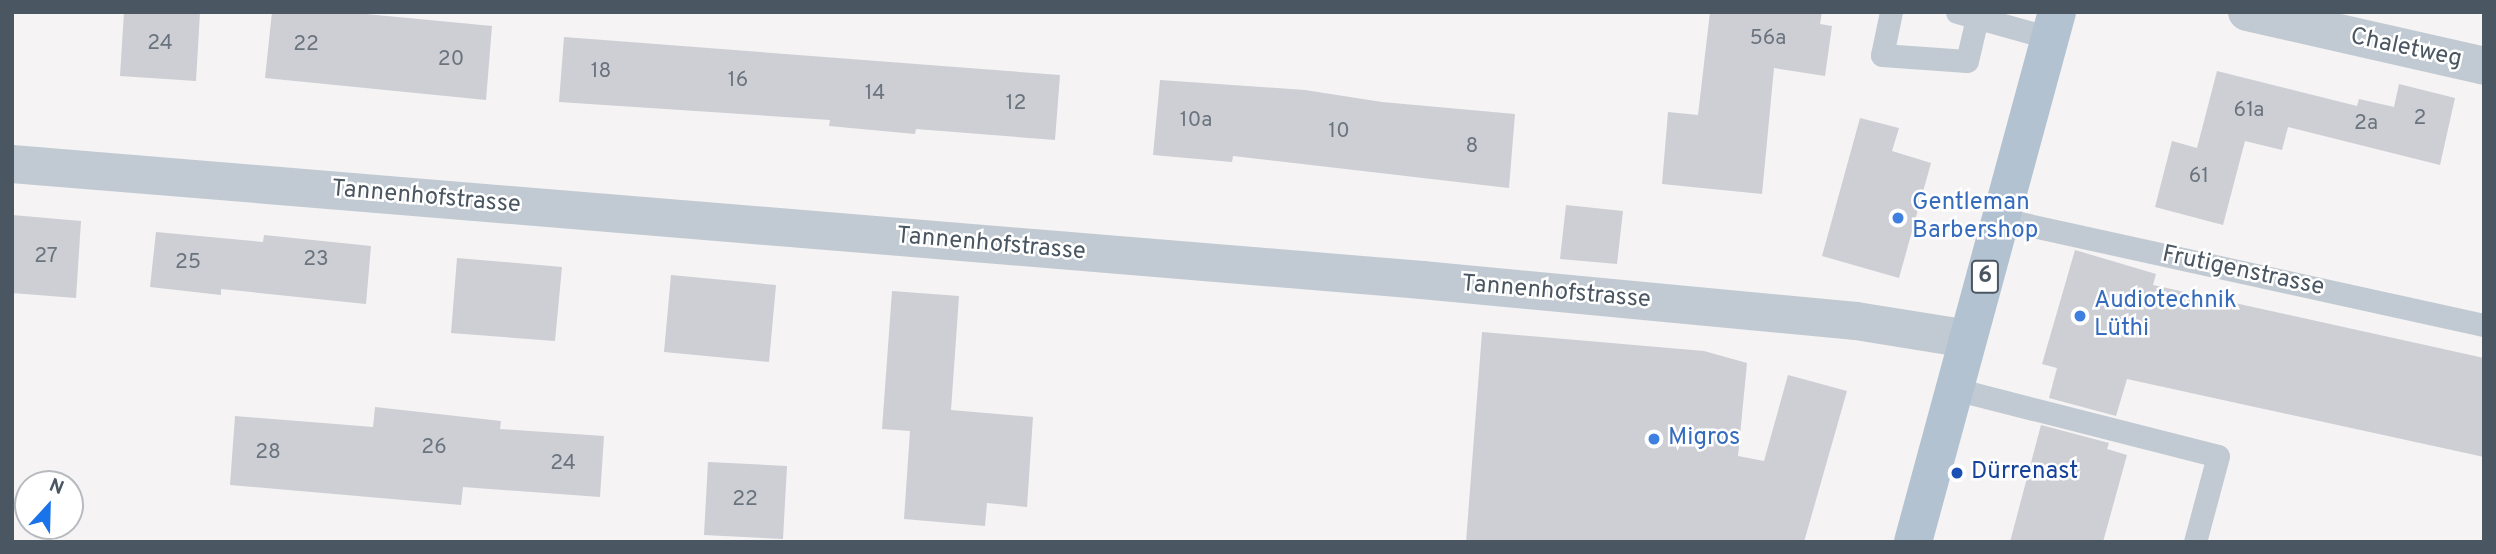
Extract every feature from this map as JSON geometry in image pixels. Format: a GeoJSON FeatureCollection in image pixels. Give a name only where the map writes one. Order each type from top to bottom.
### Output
{"type":"FeatureCollection","features":[{"type":"Feature","properties":{"kind":"main road","name":"6"},"geometry":{"type":"LineString","coordinates":[[1913,542],[2053,25]]}},
{"type":"Feature","properties":{"kind":"street","name":"Chaletweg"},"geometry":{"type":"LineString","coordinates":[[2247,12],[2484,65]]}},
{"type":"Feature","properties":{"kind":"street","name":"Tannenhofstrasse"},"geometry":{"type":"LineString","coordinates":[[12,164],[1422,280],[1856,321],[1968,339]]}},
{"type":"Feature","properties":{"kind":"lane"},"geometry":{"type":"LineString","coordinates":[[1891,12],[1882,55],[1967,61],[1967,15],[2053,25]]}},
{"type":"Feature","properties":{"kind":"lane","name":"Frutigenstrasse"},"geometry":{"type":"LineString","coordinates":[[2001,219],[2484,325]]}},
{"type":"Feature","properties":{"kind":"lane"},"geometry":{"type":"LineString","coordinates":[[1955,389],[2218,456],[2195,542]]}},
{"type":"Feature","properties":{"kind":"building"},"geometry":{"type":"Polygon","coordinates":[[[124,12],[200,12],[196,81],[120,76],[124,12]]]}},
{"type":"Feature","properties":{"kind":"building"},"geometry":{"type":"Polygon","coordinates":[[[272,12],[345,12],[492,26],[486,100],[265,78],[272,12]]]}},
{"type":"Feature","properties":{"kind":"building"},"geometry":{"type":"Polygon","coordinates":[[[1710,12],[1822,12],[1820,24],[1832,26],[1825,76],[1774,68],[1762,194],[1662,184],[1668,112],[1698,115],[1710,12]]]}},
{"type":"Feature","properties":{"kind":"building"},"geometry":{"type":"Polygon","coordinates":[[[564,37],[1060,75],[1055,140],[916,129],[915,134],[829,126],[830,120],[559,102],[564,37]]]}},
{"type":"Feature","properties":{"kind":"building"},"geometry":{"type":"Polygon","coordinates":[[[2217,71],[2357,106],[2359,99],[2394,107],[2399,84],[2455,98],[2440,165],[2288,127],[2282,150],[2245,141],[2223,225],[2155,207],[2172,141],[2197,148],[2217,71]]]}},
{"type":"Feature","properties":{"kind":"building"},"geometry":{"type":"Polygon","coordinates":[[[1160,80],[1305,90],[1382,102],[1515,114],[1509,188],[1233,156],[1232,162],[1153,155],[1160,80]]]}},
{"type":"Feature","properties":{"kind":"building"},"geometry":{"type":"Polygon","coordinates":[[[1860,118],[1899,128],[1892,151],[1931,163],[1899,278],[1822,256],[1860,118]]]}},
{"type":"Feature","properties":{"kind":"building"},"geometry":{"type":"Polygon","coordinates":[[[1566,205],[1623,211],[1617,264],[1560,259],[1566,205]]]}},
{"type":"Feature","properties":{"kind":"building"},"geometry":{"type":"Polygon","coordinates":[[[12,215],[81,221],[76,298],[12,293],[12,215]]]}},
{"type":"Feature","properties":{"kind":"building"},"geometry":{"type":"Polygon","coordinates":[[[156,232],[263,242],[264,235],[371,246],[366,304],[221,289],[221,295],[150,287],[156,232]]]}},
{"type":"Feature","properties":{"kind":"building"},"geometry":{"type":"Polygon","coordinates":[[[2075,250],[2156,274],[2153,285],[2484,358],[2484,457],[2127,379],[2116,416],[2049,398],[2057,368],[2042,364],[2075,250]]]}},
{"type":"Feature","properties":{"kind":"building"},"geometry":{"type":"Polygon","coordinates":[[[457,258],[562,267],[555,341],[451,333],[457,258]]]}},
{"type":"Feature","properties":{"kind":"building"},"geometry":{"type":"Polygon","coordinates":[[[671,275],[776,285],[769,362],[664,352],[671,275]]]}},
{"type":"Feature","properties":{"kind":"building"},"geometry":{"type":"Polygon","coordinates":[[[892,291],[959,296],[951,410],[1033,417],[1027,507],[987,503],[985,526],[904,519],[910,431],[882,429],[892,291]]]}},
{"type":"Feature","properties":{"kind":"building","name":"Migros"},"geometry":{"type":"Polygon","coordinates":[[[1482,332],[1704,351],[1747,363],[1738,456],[1764,461],[1788,375],[1847,391],[1804,542],[1466,542],[1482,332]]]}},
{"type":"Feature","properties":{"kind":"building"},"geometry":{"type":"Polygon","coordinates":[[[375,407],[501,421],[500,429],[604,436],[600,497],[463,487],[461,505],[230,485],[235,416],[373,427],[375,407]]]}},
{"type":"Feature","properties":{"kind":"building"},"geometry":{"type":"Polygon","coordinates":[[[2041,425],[2109,443],[2107,449],[2127,455],[2103,542],[2010,542],[2041,425]]]}},
{"type":"Feature","properties":{"kind":"building"},"geometry":{"type":"Polygon","coordinates":[[[708,462],[787,466],[783,539],[704,535],[708,462]]]}},
{"type":"Feature","properties":{"kind":"place","name":"Gentleman Barbershop"},"geometry":{"type":"Point","coordinates":[1898,218]}},
{"type":"Feature","properties":{"kind":"place","name":"Audiotechnik Lüthi"},"geometry":{"type":"Point","coordinates":[2080,316]}},
{"type":"Feature","properties":{"kind":"place","name":"Migros"},"geometry":{"type":"Point","coordinates":[1654,439]}},
{"type":"Feature","properties":{"kind":"place","name":"Dürrenast"},"geometry":{"type":"Point","coordinates":[1957,473]}}]}
